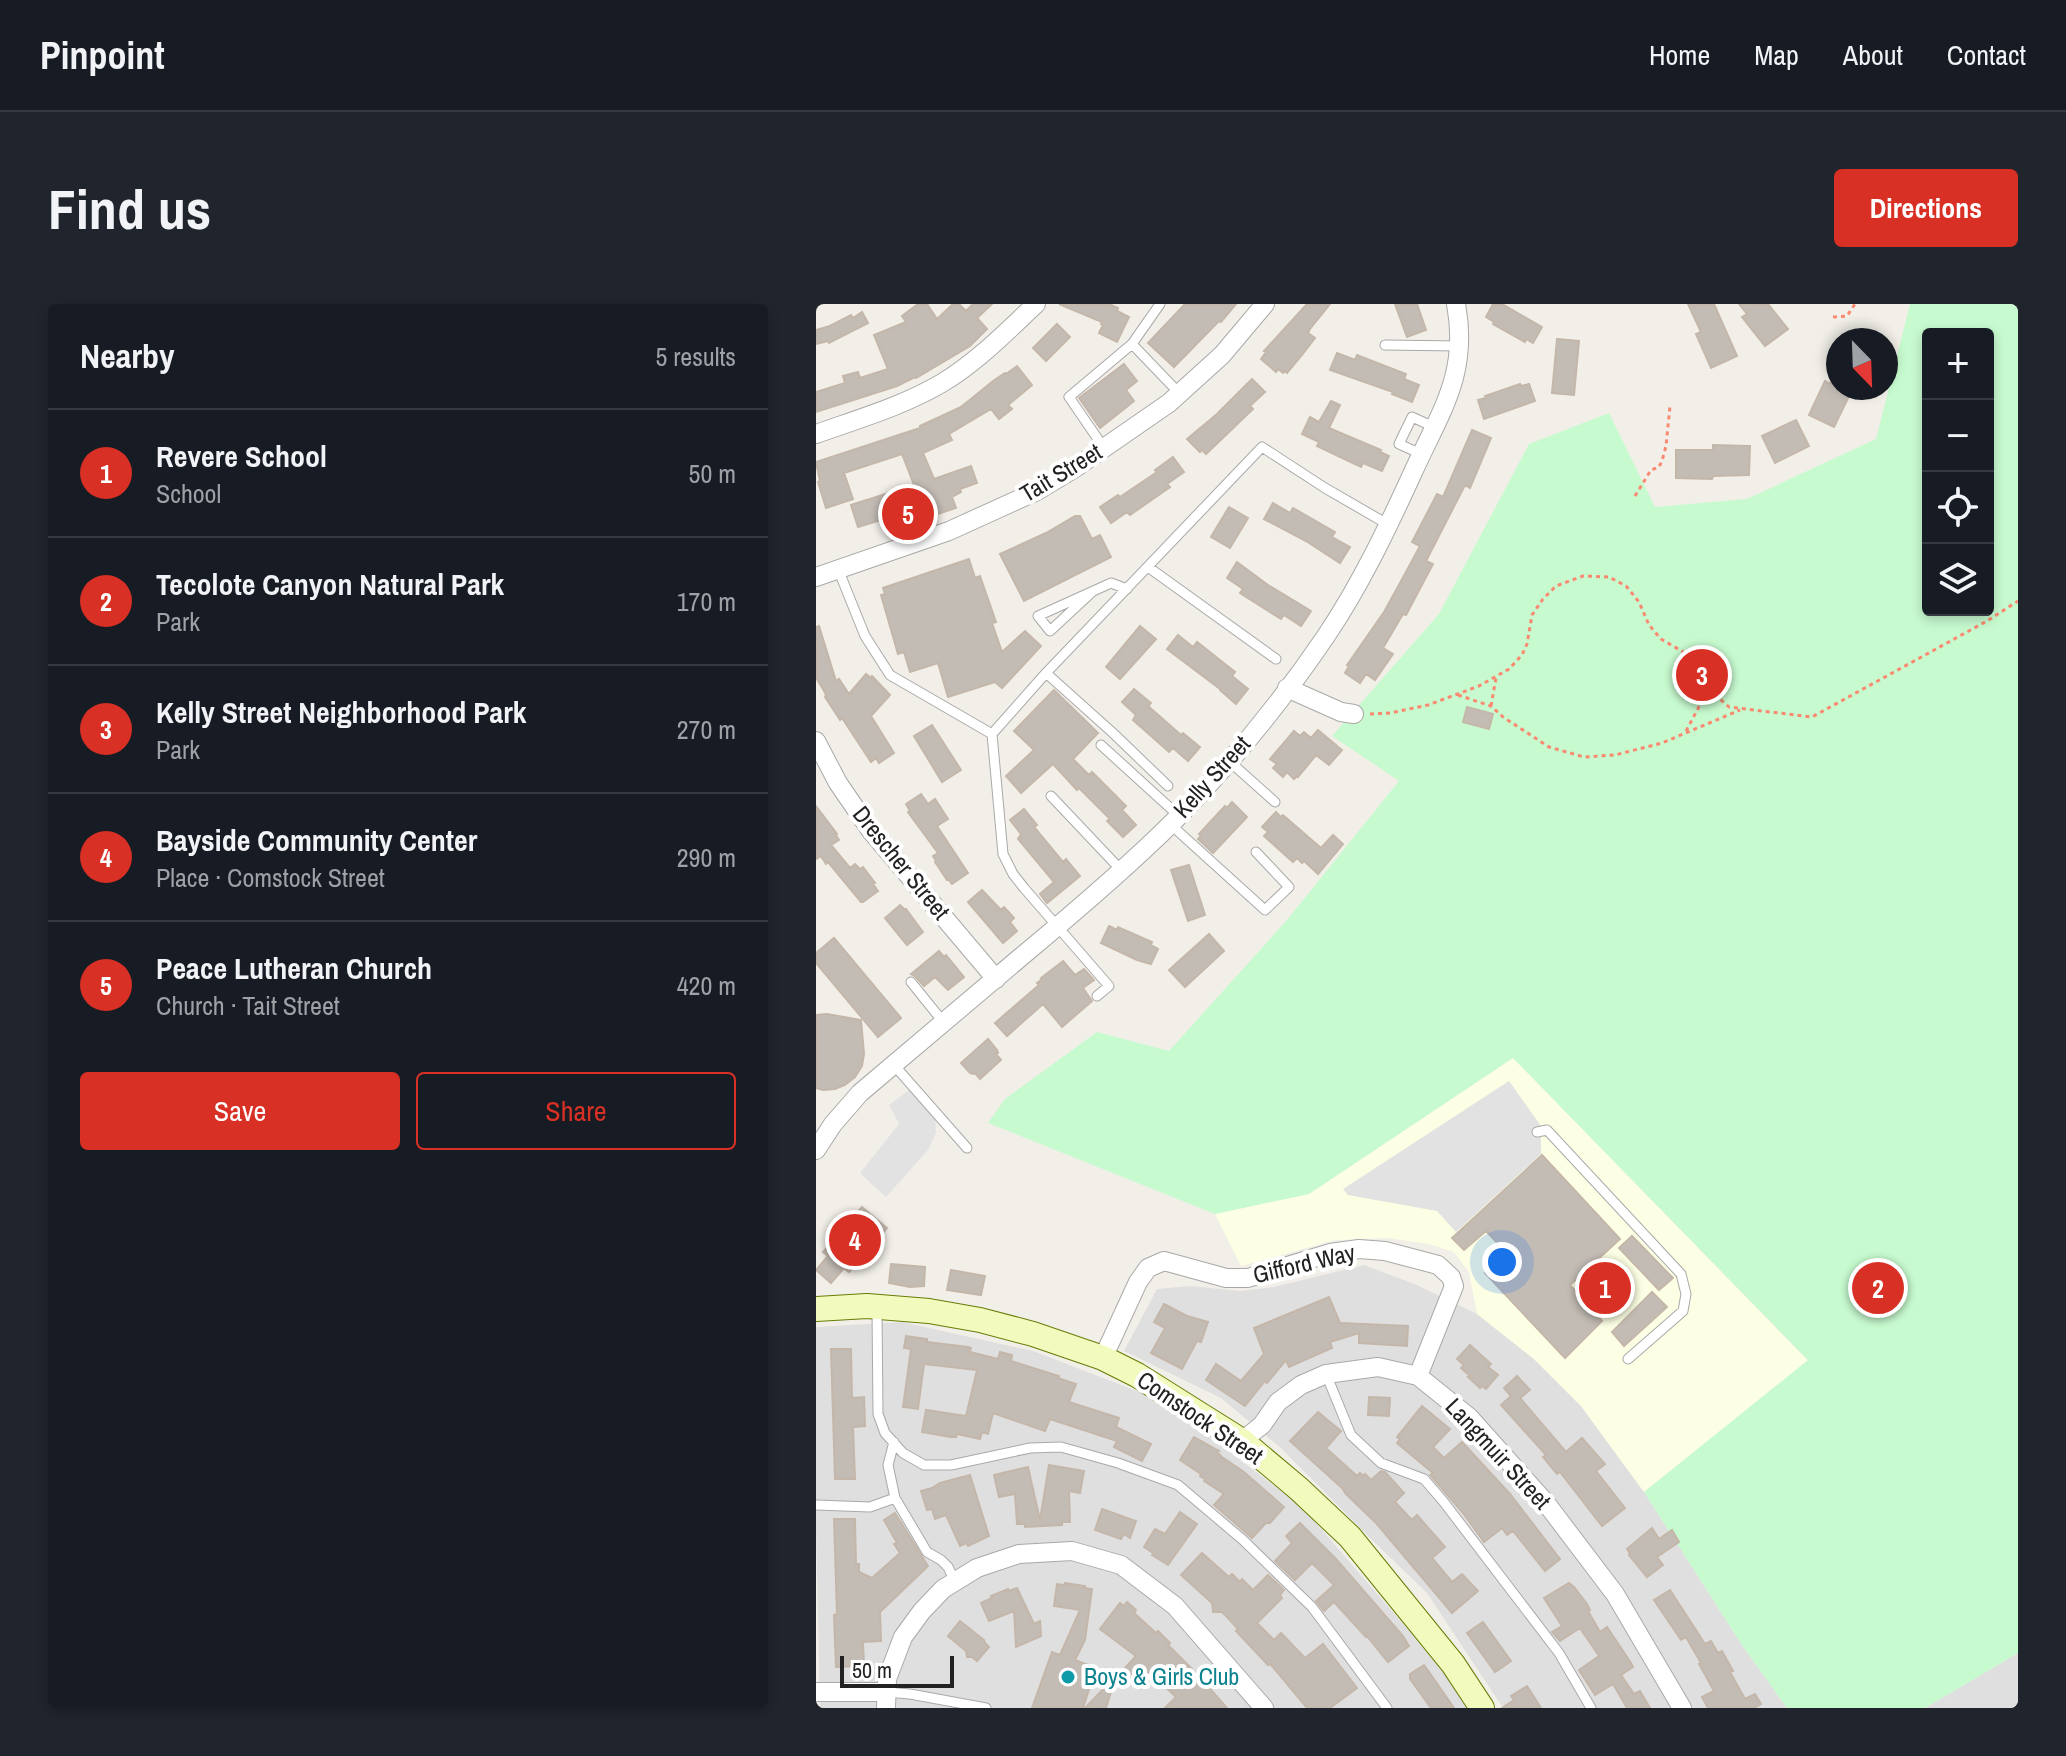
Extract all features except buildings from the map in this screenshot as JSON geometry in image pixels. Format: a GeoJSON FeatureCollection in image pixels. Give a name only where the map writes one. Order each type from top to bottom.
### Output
{"type":"FeatureCollection","features":[{"type":"Feature","properties":{"kind":"street"},"geometry":{"type":"LineString","coordinates":[[816,434],[902,403],[943,383],[986,352],[1036,304]]}},
{"type":"Feature","properties":{"kind":"street","name":"Tait Street"},"geometry":{"type":"LineString","coordinates":[[816,577],[962,525],[1037,491],[1180,394],[1222,355],[1265,304]]}},
{"type":"Feature","properties":{"kind":"street","name":"Kelly Street"},"geometry":{"type":"LineString","coordinates":[[816,1150],[833,1124],[860,1093],[1057,927],[1174,820],[1229,761],[1287,688],[1327,634],[1389,525],[1446,404],[1456,375],[1459,346],[1460,325],[1456,304]]}},
{"type":"Feature","properties":{"kind":"street"},"geometry":{"type":"LineString","coordinates":[[1287,688],[1341,712],[1354,714]]}},
{"type":"Feature","properties":{"kind":"street","name":"Drescher Street"},"geometry":{"type":"LineString","coordinates":[[816,741],[838,783],[871,831],[996,979]]}},
{"type":"Feature","properties":{"kind":"street","name":"Gifford Way"},"geometry":{"type":"LineString","coordinates":[[1103,1358],[1138,1282],[1148,1268],[1164,1261],[1226,1278],[1248,1278],[1330,1253],[1359,1249],[1385,1251],[1438,1265],[1451,1277],[1454,1286],[1418,1376]]}},
{"type":"Feature","properties":{"kind":"street","name":"Comstock Street"},"geometry":{"type":"LineString","coordinates":[[816,1309],[877,1307],[929,1311],[980,1320],[1103,1358],[1137,1375],[1242,1441],[1350,1537],[1453,1664],[1482,1708]]}},
{"type":"Feature","properties":{"kind":"street","name":"Langmuir Street"},"geometry":{"type":"LineString","coordinates":[[1242,1441],[1262,1425],[1278,1402],[1301,1385],[1326,1374],[1378,1367],[1418,1376],[1469,1417],[1546,1503],[1615,1594],[1682,1708]]}},
{"type":"Feature","properties":{"kind":"street"},"geometry":{"type":"LineString","coordinates":[[816,1692],[886,1700],[887,1679],[903,1637],[922,1611],[949,1586],[977,1568],[1019,1554],[1072,1551],[1121,1565],[1175,1606],[1264,1708]]}},
{"type":"Feature","properties":{"kind":"lane"},"geometry":{"type":"LineString","coordinates":[[1104,448],[1069,397],[1132,344],[1160,304]]}},
{"type":"Feature","properties":{"kind":"lane"},"geometry":{"type":"LineString","coordinates":[[1132,344],[1180,394]]}},
{"type":"Feature","properties":{"kind":"lane"},"geometry":{"type":"LineString","coordinates":[[1385,345],[1459,346]]}},
{"type":"Feature","properties":{"kind":"lane"},"geometry":{"type":"LineString","coordinates":[[1097,996],[1109,986],[1024,888],[1003,854],[992,734],[1046,673],[1262,447],[1389,525]]}},
{"type":"Feature","properties":{"kind":"lane"},"geometry":{"type":"LineString","coordinates":[[1148,567],[1276,659]]}},
{"type":"Feature","properties":{"kind":"lane"},"geometry":{"type":"LineString","coordinates":[[838,569],[865,636],[890,675],[992,734]]}},
{"type":"Feature","properties":{"kind":"lane"},"geometry":{"type":"LineString","coordinates":[[1092,592],[1050,631],[1038,616],[1111,583],[1127,589]]}},
{"type":"Feature","properties":{"kind":"lane"},"geometry":{"type":"LineString","coordinates":[[1046,673],[1168,786]]}},
{"type":"Feature","properties":{"kind":"lane"},"geometry":{"type":"LineString","coordinates":[[1101,745],[1265,910],[1289,887],[1256,852]]}},
{"type":"Feature","properties":{"kind":"lane"},"geometry":{"type":"LineString","coordinates":[[1229,761],[1275,802]]}},
{"type":"Feature","properties":{"kind":"lane"},"geometry":{"type":"LineString","coordinates":[[1051,796],[1121,870]]}},
{"type":"Feature","properties":{"kind":"lane"},"geometry":{"type":"LineString","coordinates":[[911,982],[944,1023]]}},
{"type":"Feature","properties":{"kind":"lane"},"geometry":{"type":"LineString","coordinates":[[894,1065],[967,1148]]}},
{"type":"Feature","properties":{"kind":"lane"},"geometry":{"type":"LineString","coordinates":[[1537,1132],[1547,1130],[1681,1274],[1686,1294],[1683,1311],[1628,1359]]}},
{"type":"Feature","properties":{"kind":"lane"},"geometry":{"type":"LineString","coordinates":[[877,1307],[878,1414],[885,1433],[903,1453],[924,1465],[951,1465],[1030,1448],[1061,1447],[1178,1485],[1243,1540],[1312,1607],[1387,1708]]}},
{"type":"Feature","properties":{"kind":"lane"},"geometry":{"type":"LineString","coordinates":[[1326,1374],[1351,1435],[1381,1463],[1424,1479],[1559,1653],[1591,1708]]}},
{"type":"Feature","properties":{"kind":"lane"},"geometry":{"type":"LineString","coordinates":[[894,1442],[888,1465],[895,1498],[927,1552],[948,1567],[949,1586]]}},
{"type":"Feature","properties":{"kind":"lane"},"geometry":{"type":"LineString","coordinates":[[816,1505],[870,1507],[895,1498]]}},
{"type":"Feature","properties":{"kind":"lane"},"geometry":{"type":"LineString","coordinates":[[886,1700],[910,1694],[986,1708]]}},
{"type":"Feature","properties":{"kind":"path"},"geometry":{"type":"LineString","coordinates":[[1833,317],[1847,316],[1855,304]]}},
{"type":"Feature","properties":{"kind":"path"},"geometry":{"type":"LineString","coordinates":[[1635,496],[1651,470],[1659,467],[1662,461],[1670,406]]}},
{"type":"Feature","properties":{"kind":"path"},"geometry":{"type":"LineString","coordinates":[[1354,714],[1390,713],[1428,705],[1496,677],[1522,655],[1532,615],[1556,586],[1583,576],[1609,577],[1626,586],[1661,639],[1685,653],[1695,666],[1702,683],[1701,703],[1685,732]]}},
{"type":"Feature","properties":{"kind":"path"},"geometry":{"type":"LineString","coordinates":[[1702,683],[1729,707],[1812,717],[2018,601]]}},
{"type":"Feature","properties":{"kind":"path"},"geometry":{"type":"LineString","coordinates":[[1491,706],[1496,677]]}},
{"type":"Feature","properties":{"kind":"path"},"geometry":{"type":"LineString","coordinates":[[1458,695],[1491,706],[1549,747],[1584,757],[1615,755],[1662,743],[1744,708]]}},
{"type":"Feature","properties":{"kind":"shaded area"},"geometry":{"type":"Polygon","coordinates":[[[1513,1058],[1808,1361],[1644,1492],[1581,1406],[1534,1359],[1477,1314],[1469,1272],[1454,1252],[1429,1244],[1387,1238],[1335,1240],[1241,1266],[1215,1214],[1309,1194],[1513,1058]]]}},
{"type":"Feature","properties":{"kind":"shaded area"},"geometry":{"type":"Polygon","coordinates":[[[1509,1081],[1541,1126],[1541,1154],[1456,1232],[1437,1211],[1348,1195],[1343,1189],[1509,1081]]]}},
{"type":"Feature","properties":{"kind":"shaded area"},"geometry":{"type":"Polygon","coordinates":[[[916,1085],[935,1117],[936,1133],[928,1150],[886,1197],[860,1173],[899,1124],[889,1105],[916,1085]]]}},
{"type":"Feature","properties":{"kind":"shaded area"},"geometry":{"type":"Polygon","coordinates":[[[1364,1265],[1417,1285],[1477,1314],[1534,1359],[1581,1406],[1644,1492],[1742,1645],[1787,1708],[1503,1708],[1427,1593],[1282,1449],[1221,1398],[1124,1351],[1157,1289],[1190,1286],[1240,1291],[1274,1287],[1364,1265]]]}},
{"type":"Feature","properties":{"kind":"shaded area"},"geometry":{"type":"Polygon","coordinates":[[[902,1322],[1033,1351],[1163,1401],[1303,1508],[1472,1708],[820,1708],[816,1327],[902,1322]]]}},
{"type":"Feature","properties":{"kind":"shaded area"},"geometry":{"type":"Polygon","coordinates":[[[2018,1653],[2018,1708],[1925,1708],[2018,1653]]]}},
{"type":"Feature","properties":{"kind":"green space"},"geometry":{"type":"Polygon","coordinates":[[[1910,304],[2018,304],[2018,1653],[1925,1708],[1787,1708],[1742,1645],[1644,1492],[1808,1360],[1513,1058],[1309,1194],[1215,1214],[988,1123],[1005,1099],[1097,1032],[1169,1051],[1287,920],[1399,781],[1332,736],[1439,614],[1529,444],[1609,413],[1655,507],[1747,499],[1876,439],[1886,400],[1898,400],[1898,352],[1910,304]]]}},
{"type":"Feature","properties":{"kind":"place","name":"Peace Lutheran Church"},"geometry":{"type":"Point","coordinates":[908,514]}},
{"type":"Feature","properties":{"kind":"place","name":"Kelly Street Neighborhood Park"},"geometry":{"type":"Point","coordinates":[1702,675]}},
{"type":"Feature","properties":{"kind":"place","name":"Bayside Community Center"},"geometry":{"type":"Point","coordinates":[855,1240]}},
{"type":"Feature","properties":{"kind":"place","name":"Revere School"},"geometry":{"type":"Point","coordinates":[1605,1288]}},
{"type":"Feature","properties":{"kind":"place","name":"Tecolote Canyon Natural Park"},"geometry":{"type":"Point","coordinates":[1878,1288]}},
{"type":"Feature","properties":{"kind":"place","name":"Boys & Girls Club"},"geometry":{"type":"Point","coordinates":[1068,1677]}}]}
